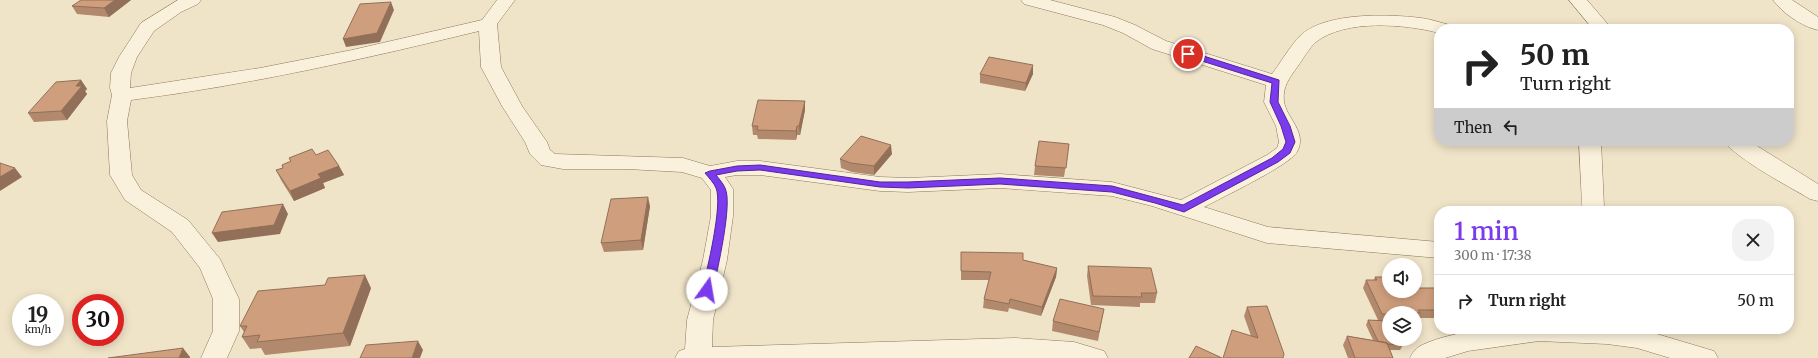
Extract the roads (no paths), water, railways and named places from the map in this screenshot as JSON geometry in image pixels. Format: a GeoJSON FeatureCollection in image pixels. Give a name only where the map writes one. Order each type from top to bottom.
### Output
{"type":"FeatureCollection","features":[{"type":"Feature","properties":{"kind":"street"},"geometry":{"type":"LineString","coordinates":[[192,0],[175,8],[147,27],[128,57],[121,73],[120,88],[122,96],[117,122],[121,175],[133,195],[180,226],[211,265],[226,299],[226,331],[214,358]]}},
{"type":"Feature","properties":{"kind":"street"},"geometry":{"type":"LineString","coordinates":[[122,96],[160,91],[327,62],[488,24],[507,0]]}},
{"type":"Feature","properties":{"kind":"street"},"geometry":{"type":"LineString","coordinates":[[1030,0],[1109,22],[1129,29],[1159,45],[1276,82]]}},
{"type":"Feature","properties":{"kind":"street"},"geometry":{"type":"LineString","coordinates":[[1578,0],[1599,24]]}},
{"type":"Feature","properties":{"kind":"street"},"geometry":{"type":"LineString","coordinates":[[1782,0],[1792,9],[1818,25]]}},
{"type":"Feature","properties":{"kind":"street"},"geometry":{"type":"LineString","coordinates":[[1184,208],[1275,160],[1287,151],[1290,142],[1286,126],[1274,102],[1276,82],[1308,39],[1322,30],[1342,24],[1375,21],[1422,23],[1434,26]]}},
{"type":"Feature","properties":{"kind":"street"},"geometry":{"type":"LineString","coordinates":[[488,24],[491,66],[512,106],[536,142],[541,154],[549,160],[563,162],[627,162],[683,165],[710,173],[737,168],[760,168],[880,184],[908,185],[1000,181],[1112,189],[1184,208],[1267,235],[1365,242],[1434,249]]}},
{"type":"Feature","properties":{"kind":"street"},"geometry":{"type":"LineString","coordinates":[[1590,146],[1593,206]]}},
{"type":"Feature","properties":{"kind":"street"},"geometry":{"type":"LineString","coordinates":[[1742,146],[1818,194]]}},
{"type":"Feature","properties":{"kind":"street"},"geometry":{"type":"LineString","coordinates":[[710,173],[722,189],[722,216],[715,260],[700,320],[693,357],[1016,348],[1074,352],[1095,358]]}},
{"type":"Feature","properties":{"kind":"street"},"geometry":{"type":"LineString","coordinates":[[1423,358],[1431,352],[1468,341],[1518,334]]}},
{"type":"Feature","properties":{"kind":"street"},"geometry":{"type":"LineString","coordinates":[[1607,334],[1637,338],[1705,358]]}}]}
